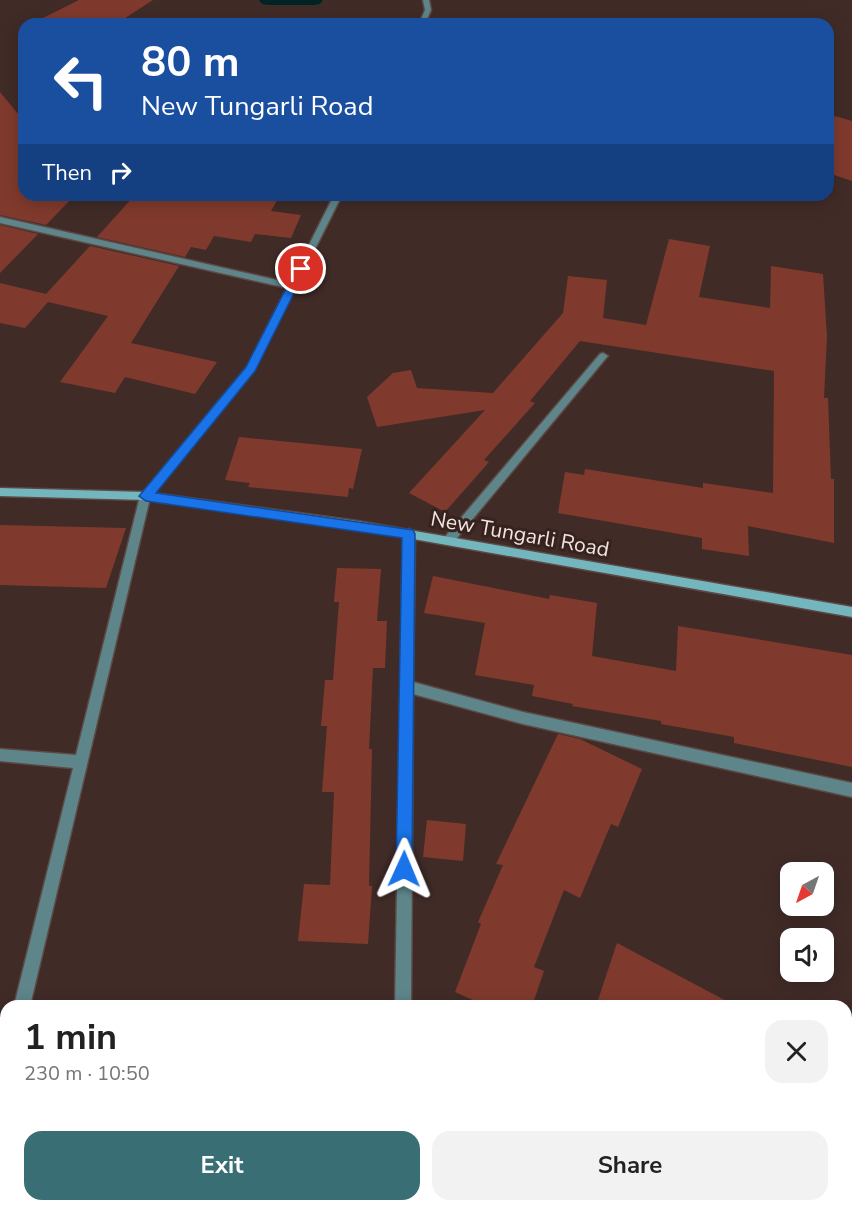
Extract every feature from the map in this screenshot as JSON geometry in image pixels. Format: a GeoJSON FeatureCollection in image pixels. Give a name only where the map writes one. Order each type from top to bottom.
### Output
{"type":"FeatureCollection","features":[{"type":"Feature","properties":{"kind":"street"},"geometry":{"type":"LineString","coordinates":[[425,18],[428,10],[426,0]]}},
{"type":"Feature","properties":{"kind":"street"},"geometry":{"type":"LineString","coordinates":[[23,1000],[146,496],[251,369],[335,201]]}},
{"type":"Feature","properties":{"kind":"street"},"geometry":{"type":"LineString","coordinates":[[0,220],[292,286]]}},
{"type":"Feature","properties":{"kind":"street"},"geometry":{"type":"LineString","coordinates":[[448,541],[603,356]]}},
{"type":"Feature","properties":{"kind":"street","name":"New Tungarli Road"},"geometry":{"type":"LineString","coordinates":[[0,492],[146,496],[409,534],[852,612]]}},
{"type":"Feature","properties":{"kind":"street"},"geometry":{"type":"LineString","coordinates":[[403,1000],[409,534]]}},
{"type":"Feature","properties":{"kind":"street"},"geometry":{"type":"LineString","coordinates":[[406,686],[522,718],[852,790]]}},
{"type":"Feature","properties":{"kind":"street"},"geometry":{"type":"LineString","coordinates":[[0,755],[81,762]]}},
{"type":"Feature","properties":{"kind":"building"},"geometry":{"type":"Polygon","coordinates":[[[79,0],[153,0],[125,18],[43,18],[79,0]]]}},
{"type":"Feature","properties":{"kind":"building"},"geometry":{"type":"Polygon","coordinates":[[[0,92],[18,114],[18,201],[69,201],[46,225],[0,215],[0,92]]]}},
{"type":"Feature","properties":{"kind":"building"},"geometry":{"type":"Polygon","coordinates":[[[834,117],[852,121],[852,181],[834,175],[834,117]]]}},
{"type":"Feature","properties":{"kind":"building"},"geometry":{"type":"Polygon","coordinates":[[[130,201],[277,201],[271,211],[301,215],[291,238],[255,234],[251,242],[214,236],[206,250],[191,247],[185,257],[97,237],[130,201]]]}},
{"type":"Feature","properties":{"kind":"building"},"geometry":{"type":"Polygon","coordinates":[[[0,225],[38,234],[0,273],[0,225]]]}},
{"type":"Feature","properties":{"kind":"building"},"geometry":{"type":"Polygon","coordinates":[[[669,239],[710,246],[699,297],[770,308],[771,266],[823,274],[827,336],[824,398],[828,398],[831,479],[834,479],[834,543],[748,526],[749,556],[702,549],[702,538],[558,513],[565,472],[584,475],[585,469],[703,488],[703,483],[773,493],[774,371],[580,341],[530,401],[535,403],[484,460],[489,462],[445,512],[409,493],[485,410],[377,427],[367,397],[393,373],[411,370],[417,388],[493,393],[563,313],[568,276],[607,280],[603,318],[646,325],[669,239]]]}},
{"type":"Feature","properties":{"kind":"building"},"geometry":{"type":"Polygon","coordinates":[[[90,246],[179,266],[131,343],[217,362],[195,394],[125,377],[115,393],[60,382],[108,316],[48,302],[25,328],[0,323],[0,283],[46,294],[90,246]]]}},
{"type":"Feature","properties":{"kind":"building"},"geometry":{"type":"Polygon","coordinates":[[[239,437],[362,449],[353,489],[349,488],[348,497],[248,487],[250,483],[225,480],[239,437]]]}},
{"type":"Feature","properties":{"kind":"building"},"geometry":{"type":"Polygon","coordinates":[[[0,525],[126,528],[106,588],[0,585],[0,525]]]}},
{"type":"Feature","properties":{"kind":"building"},"geometry":{"type":"Polygon","coordinates":[[[337,568],[381,569],[377,621],[387,621],[385,668],[373,668],[369,749],[372,749],[369,886],[372,886],[368,944],[298,941],[304,884],[330,885],[334,792],[322,792],[327,726],[321,726],[325,680],[333,680],[339,602],[334,602],[337,568]]]}},
{"type":"Feature","properties":{"kind":"building"},"geometry":{"type":"Polygon","coordinates":[[[433,576],[549,599],[550,595],[597,603],[592,656],[676,671],[678,626],[852,655],[852,767],[734,743],[734,737],[661,724],[661,721],[572,706],[573,704],[532,696],[534,685],[475,675],[485,623],[424,613],[433,576]]]}},
{"type":"Feature","properties":{"kind":"building"},"geometry":{"type":"Polygon","coordinates":[[[558,734],[580,739],[642,769],[618,827],[611,824],[580,898],[564,890],[534,967],[544,971],[534,1000],[473,1000],[455,992],[481,924],[478,922],[503,865],[496,864],[558,734]]]}},
{"type":"Feature","properties":{"kind":"building"},"geometry":{"type":"Polygon","coordinates":[[[427,820],[466,824],[463,861],[423,857],[427,820]]]}},
{"type":"Feature","properties":{"kind":"building"},"geometry":{"type":"Polygon","coordinates":[[[617,943],[725,1000],[598,1000],[617,943]]]}},
{"type":"Feature","properties":{"kind":"waterway"},"geometry":{"type":"LineString","coordinates":[[268,0],[314,0]]}},
{"type":"Feature","properties":{"kind":"route"},"geometry":{"type":"LineString","coordinates":[[301,269],[251,369],[146,496],[409,534],[404,869]]}}]}
